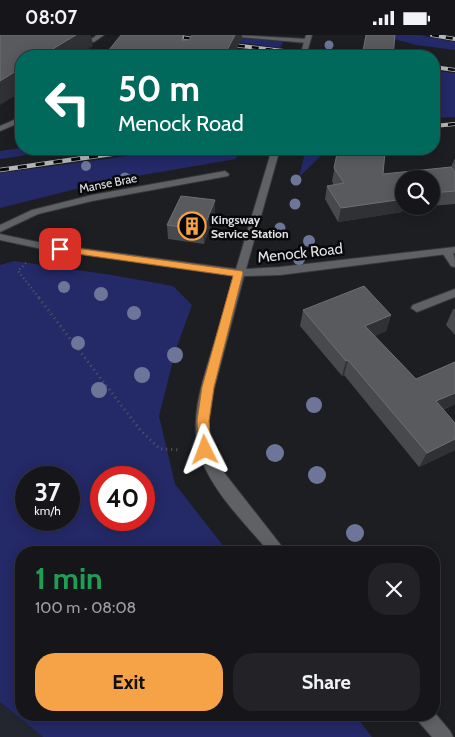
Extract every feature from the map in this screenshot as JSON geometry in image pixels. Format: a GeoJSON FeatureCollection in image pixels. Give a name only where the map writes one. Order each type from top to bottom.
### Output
{"type":"FeatureCollection","features":[{"type":"Feature","properties":{"kind":"street"},"geometry":{"type":"LineString","coordinates":[[92,41],[101,35]]}},
{"type":"Feature","properties":{"kind":"street"},"geometry":{"type":"LineString","coordinates":[[240,35],[308,38]]}},
{"type":"Feature","properties":{"kind":"street"},"geometry":{"type":"LineString","coordinates":[[0,129],[15,122]]}},
{"type":"Feature","properties":{"kind":"street"},"geometry":{"type":"LineString","coordinates":[[274,155],[238,273],[208,387],[203,421],[205,450],[222,483],[274,546]]}},
{"type":"Feature","properties":{"kind":"street","name":"Manse Brae"},"geometry":{"type":"LineString","coordinates":[[0,229],[35,212],[92,199],[225,174]]}},
{"type":"Feature","properties":{"kind":"street","name":"Menock Road"},"geometry":{"type":"LineString","coordinates":[[0,237],[42,246],[238,273],[280,271],[451,251]]}},
{"type":"Feature","properties":{"kind":"street"},"geometry":{"type":"LineString","coordinates":[[451,251],[455,264]]}},
{"type":"Feature","properties":{"kind":"street"},"geometry":{"type":"LineString","coordinates":[[417,308],[455,293]]}},
{"type":"Feature","properties":{"kind":"street"},"geometry":{"type":"LineString","coordinates":[[429,721],[444,737]]}},
{"type":"Feature","properties":{"kind":"path"},"geometry":{"type":"LineString","coordinates":[[18,271],[141,431],[160,449],[205,450]]}},
{"type":"Feature","properties":{"kind":"shaded area"},"geometry":{"type":"Polygon","coordinates":[[[185,35],[222,35],[283,42],[280,48],[185,35]]]}},
{"type":"Feature","properties":{"kind":"shaded area"},"geometry":{"type":"Polygon","coordinates":[[[379,35],[420,35],[455,42],[455,50],[416,45],[379,35]]]}},
{"type":"Feature","properties":{"kind":"shaded area"},"geometry":{"type":"Polygon","coordinates":[[[440,72],[455,73],[455,117],[440,118],[440,72]]]}},
{"type":"Feature","properties":{"kind":"shaded area"},"geometry":{"type":"Polygon","coordinates":[[[15,149],[15,155],[27,155],[0,159],[0,151],[15,149]]]}},
{"type":"Feature","properties":{"kind":"shaded area"},"geometry":{"type":"Polygon","coordinates":[[[135,155],[237,155],[236,159],[108,181],[0,208],[0,173],[135,155]]]}},
{"type":"Feature","properties":{"kind":"shaded area"},"geometry":{"type":"Polygon","coordinates":[[[304,155],[322,155],[299,177],[304,155]]]}},
{"type":"Feature","properties":{"kind":"shaded area"},"geometry":{"type":"Polygon","coordinates":[[[14,261],[173,286],[192,305],[176,349],[159,416],[175,484],[223,546],[15,546],[15,714],[0,702],[0,265],[14,261]]]}},
{"type":"Feature","properties":{"kind":"shaded area"},"geometry":{"type":"Polygon","coordinates":[[[0,702],[15,714],[15,721],[23,721],[43,737],[0,737],[0,702]]]}},
{"type":"Feature","properties":{"kind":"shaded area"},"geometry":{"type":"Polygon","coordinates":[[[23,721],[360,721],[372,737],[43,737],[23,721]]]}},
{"type":"Feature","properties":{"kind":"building"},"geometry":{"type":"Polygon","coordinates":[[[0,35],[76,35],[51,50],[15,50],[15,72],[0,81],[0,35]]]}},
{"type":"Feature","properties":{"kind":"building"},"geometry":{"type":"Polygon","coordinates":[[[121,35],[183,35],[182,40],[189,40],[192,35],[235,35],[227,50],[109,50],[121,35]]]}},
{"type":"Feature","properties":{"kind":"building"},"geometry":{"type":"Polygon","coordinates":[[[366,35],[395,35],[394,50],[363,50],[366,35]]]}},
{"type":"Feature","properties":{"kind":"building"},"geometry":{"type":"Polygon","coordinates":[[[337,155],[385,155],[383,174],[395,173],[395,200],[341,208],[327,186],[344,183],[334,168],[337,155]]]}},
{"type":"Feature","properties":{"kind":"building"},"geometry":{"type":"Polygon","coordinates":[[[451,167],[455,172],[455,191],[440,192],[440,170],[422,170],[451,167]]]}},
{"type":"Feature","properties":{"kind":"building"},"geometry":{"type":"Polygon","coordinates":[[[181,196],[215,200],[203,230],[167,225],[181,196]]]}},
{"type":"Feature","properties":{"kind":"building"},"geometry":{"type":"Polygon","coordinates":[[[364,286],[391,315],[365,326],[416,379],[455,362],[455,393],[436,401],[455,423],[455,439],[427,453],[303,310],[364,286]]]}},
{"type":"Feature","properties":{"kind":"railway"},"geometry":{"type":"LineString","coordinates":[[170,35],[204,41]]}},
{"type":"Feature","properties":{"kind":"railway"},"geometry":{"type":"LineString","coordinates":[[432,35],[455,39]]}},
{"type":"Feature","properties":{"kind":"railway"},"geometry":{"type":"LineString","coordinates":[[224,44],[275,50]]}},
{"type":"Feature","properties":{"kind":"railway"},"geometry":{"type":"LineString","coordinates":[[440,68],[455,70]]}},
{"type":"Feature","properties":{"kind":"railway"},"geometry":{"type":"LineString","coordinates":[[440,125],[455,124]]}},
{"type":"Feature","properties":{"kind":"railway"},"geometry":{"type":"LineString","coordinates":[[0,170],[104,155]]}},
{"type":"Feature","properties":{"kind":"place","name":"Kingsway Service Station"},"geometry":{"type":"Point","coordinates":[192,226]}},
{"type":"Feature","properties":{"kind":"route"},"geometry":{"type":"LineString","coordinates":[[60,249],[238,273],[208,387],[203,421],[205,450]]}}]}
